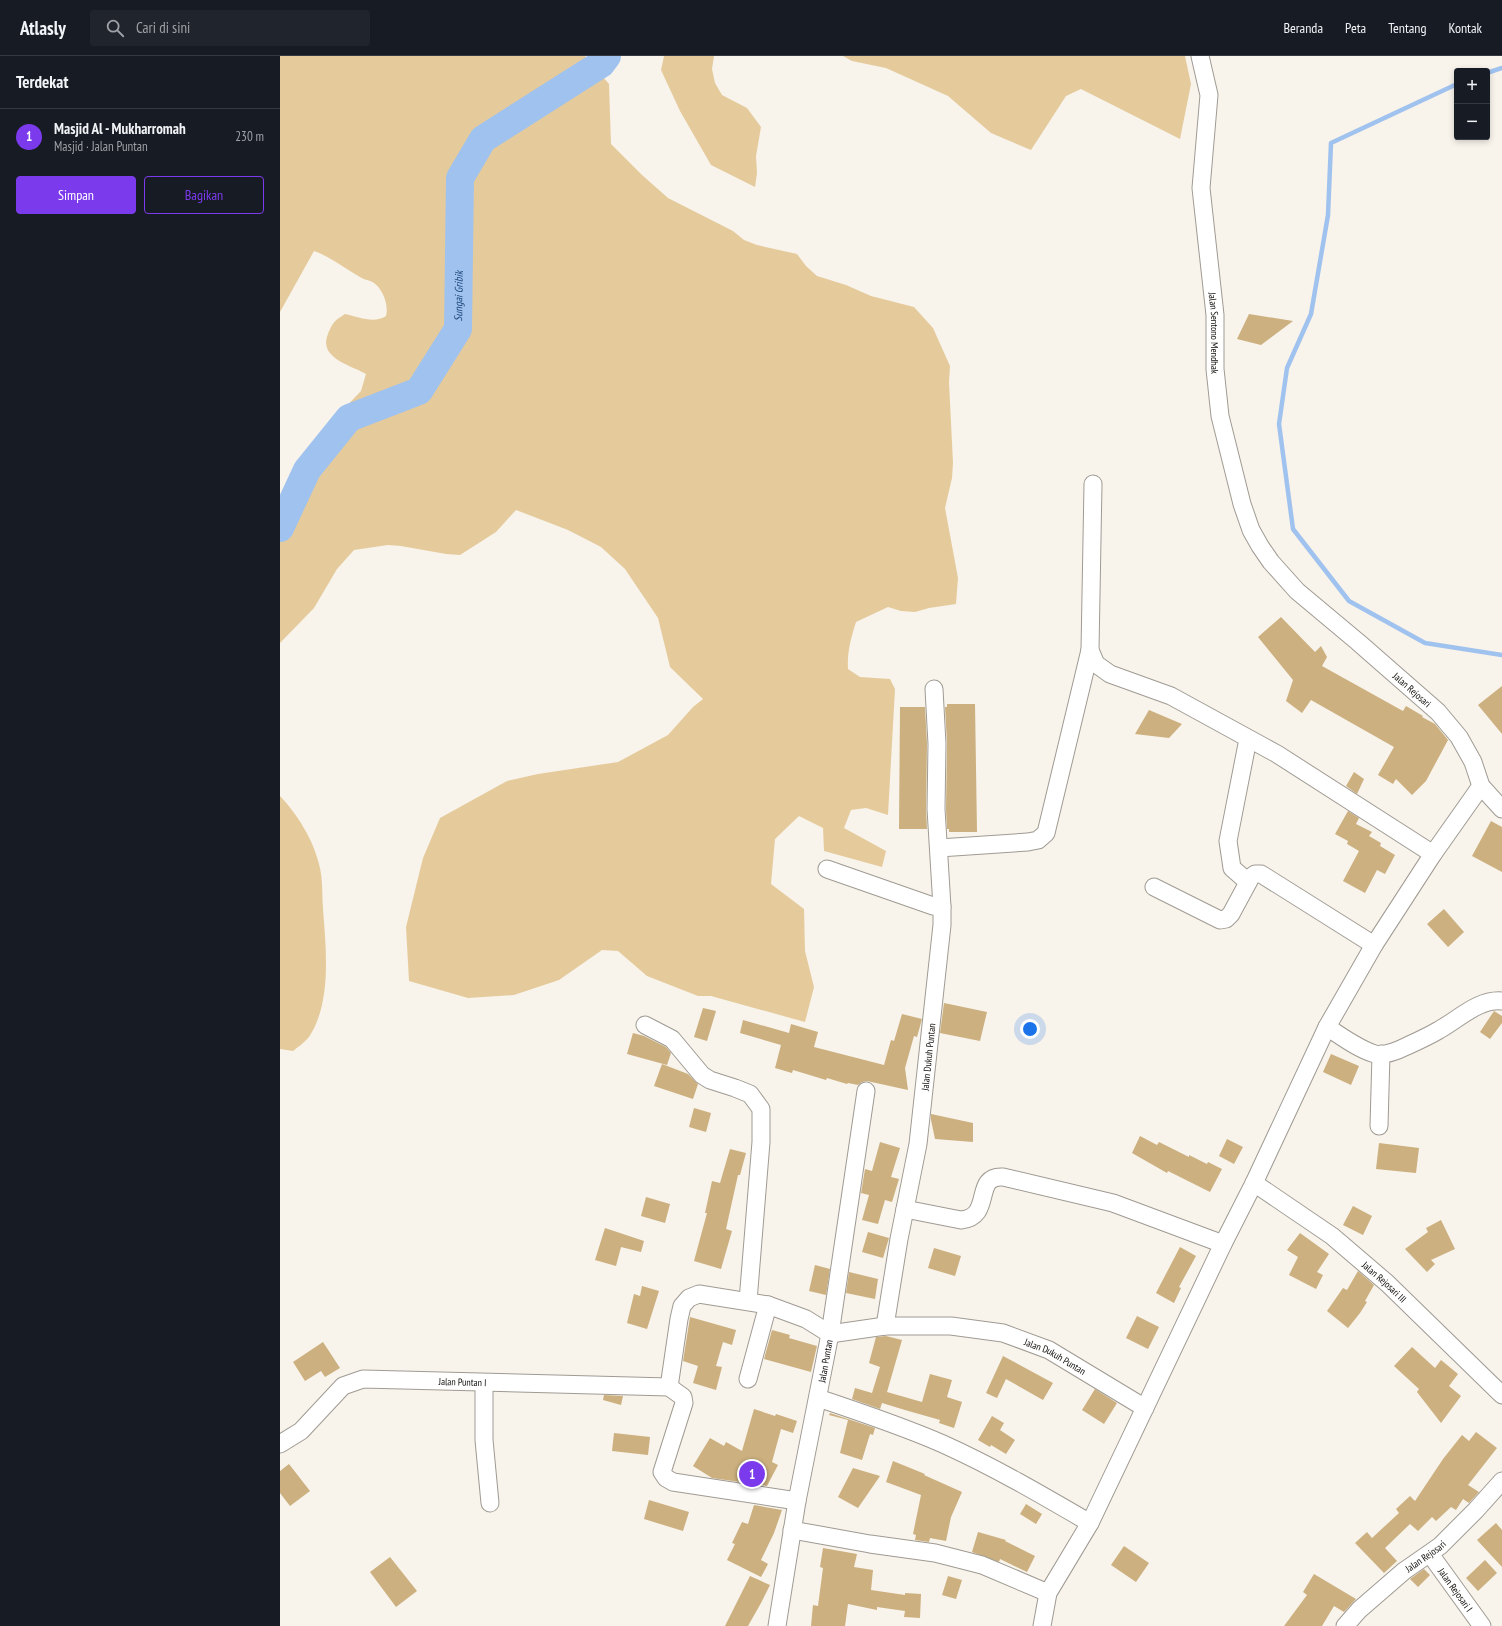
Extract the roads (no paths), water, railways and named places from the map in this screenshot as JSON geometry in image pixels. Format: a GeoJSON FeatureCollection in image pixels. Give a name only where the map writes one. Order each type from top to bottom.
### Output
{"type":"FeatureCollection","features":[{"type":"Feature","properties":{"kind":"street","name":"Jalan Sentono Mendhak"},"geometry":{"type":"LineString","coordinates":[[1200,56],[1209,95],[1201,188],[1215,315],[1215,369],[1220,416],[1242,504],[1251,530],[1260,546],[1272,562],[1297,591]]}},
{"type":"Feature","properties":{"kind":"street"},"geometry":{"type":"LineString","coordinates":[[939,848],[1028,842],[1038,840],[1046,833],[1090,650],[1093,484]]}},
{"type":"Feature","properties":{"kind":"street","name":"Jalan Rejosari"},"geometry":{"type":"LineString","coordinates":[[1297,591],[1369,651],[1438,712],[1459,737],[1473,762],[1481,786],[1502,808]]}},
{"type":"Feature","properties":{"kind":"street"},"geometry":{"type":"LineString","coordinates":[[1090,650],[1096,664],[1110,674],[1171,696],[1276,754],[1433,854]]}},
{"type":"Feature","properties":{"kind":"street","name":"Jalan Dukuh Puntan"},"geometry":{"type":"LineString","coordinates":[[885,1326],[918,1144],[942,925],[936,809],[937,744],[934,689]]}},
{"type":"Feature","properties":{"kind":"street"},"geometry":{"type":"LineString","coordinates":[[1248,739],[1228,841],[1232,868],[1248,882]]}},
{"type":"Feature","properties":{"kind":"street"},"geometry":{"type":"LineString","coordinates":[[1042,1626],[1048,1593],[1090,1523],[1223,1244],[1254,1183],[1327,1027],[1374,945],[1433,854],[1481,786]]}},
{"type":"Feature","properties":{"kind":"street"},"geometry":{"type":"LineString","coordinates":[[827,869],[942,908]]}},
{"type":"Feature","properties":{"kind":"street"},"geometry":{"type":"LineString","coordinates":[[1154,887],[1220,920],[1226,919],[1231,914],[1248,882],[1255,874],[1261,874],[1374,945]]}},
{"type":"Feature","properties":{"kind":"street"},"geometry":{"type":"LineString","coordinates":[[1327,1027],[1365,1050],[1375,1054],[1381,1054],[1399,1050],[1439,1030],[1480,1004],[1491,1001],[1502,1001]]}},
{"type":"Feature","properties":{"kind":"street"},"geometry":{"type":"LineString","coordinates":[[645,1025],[672,1039],[702,1075],[710,1080],[750,1094],[761,1109],[760,1142],[748,1300]]}},
{"type":"Feature","properties":{"kind":"street"},"geometry":{"type":"LineString","coordinates":[[1379,1126],[1381,1054]]}},
{"type":"Feature","properties":{"kind":"street"},"geometry":{"type":"LineString","coordinates":[[830,1334],[866,1091]]}},
{"type":"Feature","properties":{"kind":"street"},"geometry":{"type":"LineString","coordinates":[[905,1209],[961,1220],[969,1219],[978,1211],[988,1182],[996,1176],[1113,1203],[1223,1244]]}},
{"type":"Feature","properties":{"kind":"street","name":"Jalan Rejosari III"},"geometry":{"type":"LineString","coordinates":[[1254,1183],[1332,1236],[1381,1278],[1502,1395]]}},
{"type":"Feature","properties":{"kind":"street","name":"Jalan Puntan"},"geometry":{"type":"LineString","coordinates":[[669,1387],[682,1306],[689,1298],[698,1294],[748,1300],[768,1305],[806,1319],[830,1334],[797,1501],[777,1626]]}},
{"type":"Feature","properties":{"kind":"street"},"geometry":{"type":"LineString","coordinates":[[748,1379],[768,1305]]}},
{"type":"Feature","properties":{"kind":"street","name":"Jalan Dukuh Puntan"},"geometry":{"type":"LineString","coordinates":[[830,1334],[885,1326],[951,1326],[1003,1333],[1050,1350],[1145,1408]]}},
{"type":"Feature","properties":{"kind":"street","name":"Jalan Puntan I"},"geometry":{"type":"LineString","coordinates":[[280,1444],[301,1431],[343,1386],[363,1379],[382,1378],[484,1383],[669,1387]]}},
{"type":"Feature","properties":{"kind":"street"},"geometry":{"type":"LineString","coordinates":[[484,1383],[484,1440],[490,1503]]}},
{"type":"Feature","properties":{"kind":"street"},"geometry":{"type":"LineString","coordinates":[[669,1387],[683,1397],[684,1403],[662,1472],[666,1478],[673,1482],[797,1501]]}},
{"type":"Feature","properties":{"kind":"street"},"geometry":{"type":"LineString","coordinates":[[818,1398],[883,1419],[944,1444],[1008,1476],[1090,1523]]}},
{"type":"Feature","properties":{"kind":"street","name":"Jalan Rejosari"},"geometry":{"type":"LineString","coordinates":[[1345,1626],[1359,1610],[1404,1571],[1430,1554],[1476,1510],[1502,1481]]}},
{"type":"Feature","properties":{"kind":"street"},"geometry":{"type":"LineString","coordinates":[[792,1530],[870,1544],[935,1553],[982,1565],[1048,1593]]}},
{"type":"Feature","properties":{"kind":"street","name":"Jalan Rejosari I"},"geometry":{"type":"LineString","coordinates":[[1430,1554],[1482,1626]]}},
{"type":"Feature","properties":{"kind":"waterway","name":"Sungai Gribik"},"geometry":{"type":"LineString","coordinates":[[280,528],[307,470],[349,418],[419,391],[458,329],[460,178],[483,139],[601,64],[607,56]]}},
{"type":"Feature","properties":{"kind":"waterway"},"geometry":{"type":"LineString","coordinates":[[1490,72],[1502,68]]}},
{"type":"Feature","properties":{"kind":"waterway"},"geometry":{"type":"LineString","coordinates":[[1454,85],[1331,143],[1328,215],[1311,314],[1287,368],[1279,424],[1293,529],[1349,601],[1425,643],[1502,655]]}},
{"type":"Feature","properties":{"kind":"place","name":"Masjid Al - Mukharromah"},"geometry":{"type":"Point","coordinates":[752,1474]}}]}
